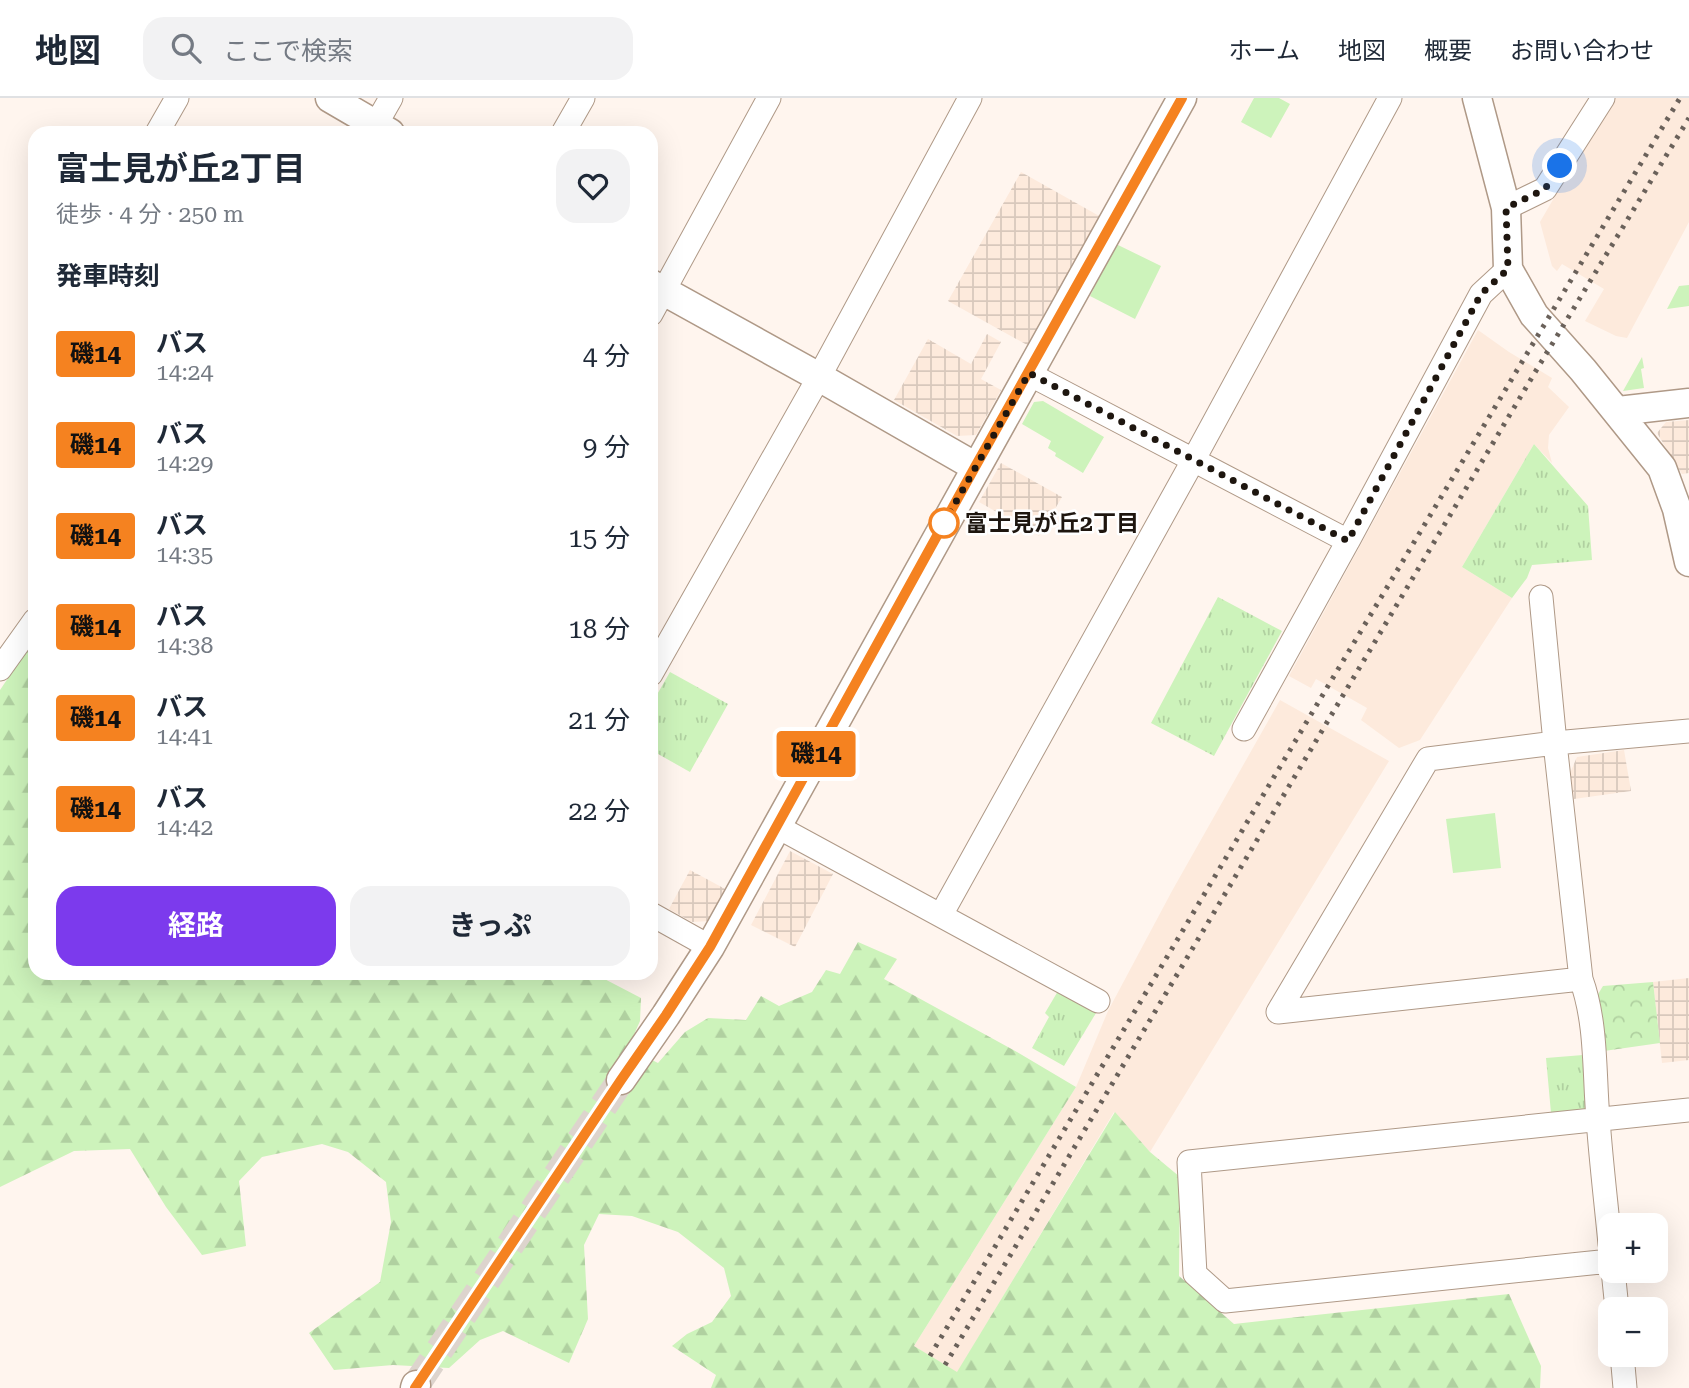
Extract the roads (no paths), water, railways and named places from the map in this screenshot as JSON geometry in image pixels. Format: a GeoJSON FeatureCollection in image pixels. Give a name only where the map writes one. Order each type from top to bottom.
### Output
{"type":"FeatureCollection","features":[{"type":"Feature","properties":{"kind":"street"},"geometry":{"type":"LineString","coordinates":[[161,126],[177,98]]}},
{"type":"Feature","properties":{"kind":"street"},"geometry":{"type":"LineString","coordinates":[[330,98],[373,126]]}},
{"type":"Feature","properties":{"kind":"street"},"geometry":{"type":"LineString","coordinates":[[380,126],[391,98]]}},
{"type":"Feature","properties":{"kind":"street"},"geometry":{"type":"LineString","coordinates":[[568,126],[583,98]]}},
{"type":"Feature","properties":{"kind":"street"},"geometry":{"type":"LineString","coordinates":[[658,292],[769,98]]}},
{"type":"Feature","properties":{"kind":"street"},"geometry":{"type":"LineString","coordinates":[[658,662],[819,377],[970,98]]}},
{"type":"Feature","properties":{"kind":"street"},"geometry":{"type":"LineString","coordinates":[[621,1080],[710,947],[1182,98]]}},
{"type":"Feature","properties":{"kind":"street"},"geometry":{"type":"LineString","coordinates":[[941,915],[1390,98]]}},
{"type":"Feature","properties":{"kind":"street"},"geometry":{"type":"LineString","coordinates":[[1477,98],[1506,208],[1508,269],[1534,315],[1618,411],[1662,468],[1677,509],[1689,562]]}},
{"type":"Feature","properties":{"kind":"street"},"geometry":{"type":"LineString","coordinates":[[1506,208],[1545,189],[1603,98]]}},
{"type":"Feature","properties":{"kind":"street"},"geometry":{"type":"LineString","coordinates":[[1244,730],[1481,294],[1508,269]]}},
{"type":"Feature","properties":{"kind":"street"},"geometry":{"type":"LineString","coordinates":[[658,298],[819,377],[975,467]]}},
{"type":"Feature","properties":{"kind":"street"},"geometry":{"type":"LineString","coordinates":[[1029,373],[1348,541]]}},
{"type":"Feature","properties":{"kind":"street"},"geometry":{"type":"LineString","coordinates":[[1618,411],[1689,403]]}},
{"type":"Feature","properties":{"kind":"street"},"geometry":{"type":"LineString","coordinates":[[1541,597],[1581,979],[1588,998],[1594,1048],[1607,1213]]}},
{"type":"Feature","properties":{"kind":"street"},"geometry":{"type":"LineString","coordinates":[[0,669],[28,631]]}},
{"type":"Feature","properties":{"kind":"street"},"geometry":{"type":"LineString","coordinates":[[1581,979],[1278,1012],[1428,760],[1555,743],[1689,731]]}},
{"type":"Feature","properties":{"kind":"street"},"geometry":{"type":"LineString","coordinates":[[776,826],[1098,1001]]}},
{"type":"Feature","properties":{"kind":"street"},"geometry":{"type":"LineString","coordinates":[[658,918],[710,947]]}},
{"type":"Feature","properties":{"kind":"street"},"geometry":{"type":"LineString","coordinates":[[1598,1262],[1225,1301],[1195,1274],[1189,1162],[1689,1110]]}},
{"type":"Feature","properties":{"kind":"street"},"geometry":{"type":"LineString","coordinates":[[1623,1367],[1625,1388]]}},
{"type":"Feature","properties":{"kind":"tunnel"},"geometry":{"type":"LineString","coordinates":[[416,1385],[621,1080]]}},
{"type":"Feature","properties":{"kind":"railway"},"geometry":{"type":"LineString","coordinates":[[930,1356],[1680,98]]}},
{"type":"Feature","properties":{"kind":"railway"},"geometry":{"type":"LineString","coordinates":[[945,1365],[1689,118]]}},
{"type":"Feature","properties":{"kind":"place","name":"富士見が丘2丁目"},"geometry":{"type":"Point","coordinates":[944,523]}}]}
